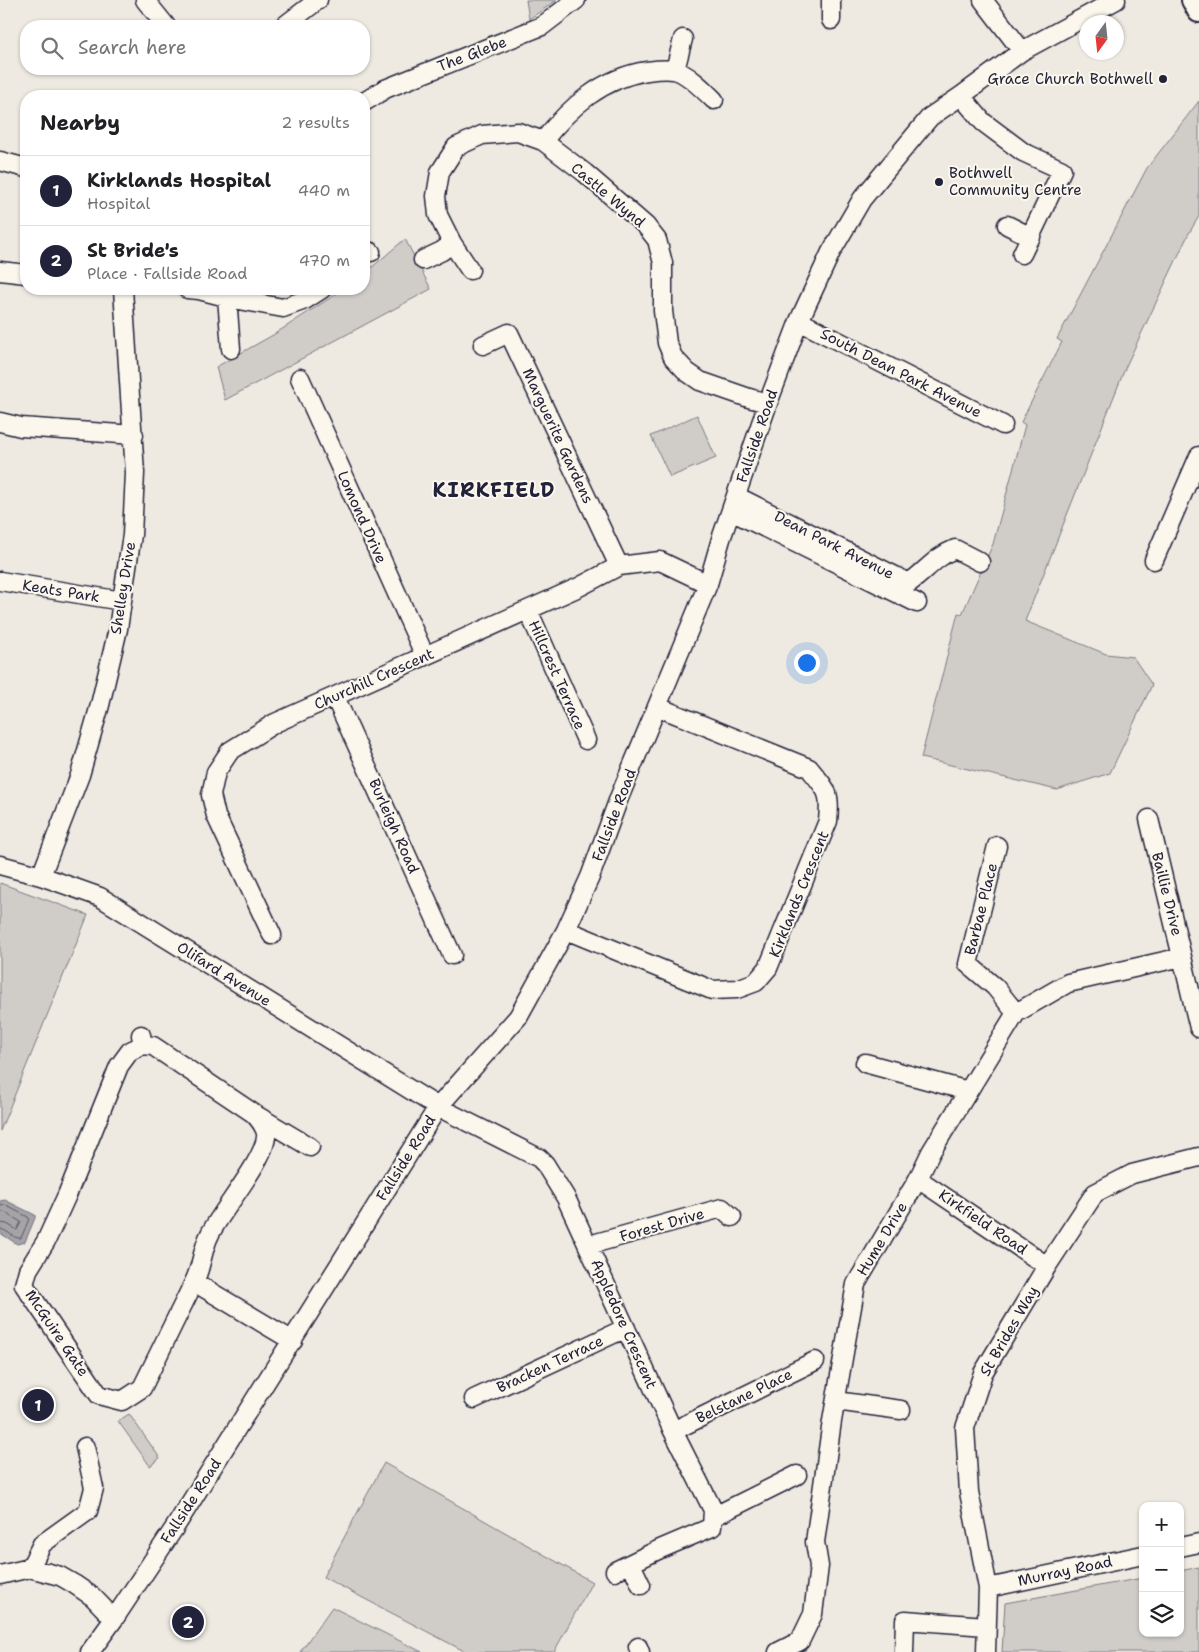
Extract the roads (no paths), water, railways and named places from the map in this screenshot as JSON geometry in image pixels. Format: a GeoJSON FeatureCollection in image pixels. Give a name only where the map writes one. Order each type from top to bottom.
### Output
{"type":"FeatureCollection","features":[{"type":"Feature","properties":{"kind":"main road"},"geometry":{"type":"LineString","coordinates":[[1194,0],[1199,11]]}},
{"type":"Feature","properties":{"kind":"street"},"geometry":{"type":"LineString","coordinates":[[145,0],[161,20]]}},
{"type":"Feature","properties":{"kind":"street"},"geometry":{"type":"LineString","coordinates":[[292,20],[318,0]]}},
{"type":"Feature","properties":{"kind":"street","name":"The Glebe"},"geometry":{"type":"LineString","coordinates":[[370,98],[385,89],[542,26],[576,0]]}},
{"type":"Feature","properties":{"kind":"street"},"geometry":{"type":"LineString","coordinates":[[831,0],[831,20]]}},
{"type":"Feature","properties":{"kind":"street"},"geometry":{"type":"LineString","coordinates":[[983,0],[1022,51]]}},
{"type":"Feature","properties":{"kind":"street","name":"Fallside Road"},"geometry":{"type":"LineString","coordinates":[[90,1652],[175,1527],[438,1107],[518,1017],[566,930],[590,877],[619,798],[708,584],[721,539],[768,403],[799,321],[831,252],[862,199],[930,117],[1022,51],[1116,0]]}},
{"type":"Feature","properties":{"kind":"street"},"geometry":{"type":"LineString","coordinates":[[675,70],[683,39]]}},
{"type":"Feature","properties":{"kind":"street"},"geometry":{"type":"LineString","coordinates":[[543,141],[560,119],[575,105],[594,91],[614,80],[635,73],[675,70],[714,100]]}},
{"type":"Feature","properties":{"kind":"street"},"geometry":{"type":"LineString","coordinates":[[961,96],[983,122],[1023,152],[1066,164],[1022,254]]}},
{"type":"Feature","properties":{"kind":"street","name":"Castle Wynd"},"geometry":{"type":"LineString","coordinates":[[470,270],[452,243],[438,216],[436,196],[440,172],[456,147],[482,135],[518,132],[543,141],[585,173],[646,226],[657,240],[663,263],[663,311],[667,343],[673,357],[687,372],[700,381],[768,403]]}},
{"type":"Feature","properties":{"kind":"street"},"geometry":{"type":"LineString","coordinates":[[0,161],[20,166]]}},
{"type":"Feature","properties":{"kind":"street"},"geometry":{"type":"LineString","coordinates":[[1007,225],[1031,237]]}},
{"type":"Feature","properties":{"kind":"street"},"geometry":{"type":"LineString","coordinates":[[423,260],[442,252],[452,243]]}},
{"type":"Feature","properties":{"kind":"street"},"geometry":{"type":"LineString","coordinates":[[0,271],[20,273]]}},
{"type":"Feature","properties":{"kind":"street","name":"Shelley Drive"},"geometry":{"type":"LineString","coordinates":[[41,876],[83,766],[100,705],[118,629],[132,535],[135,473],[134,436],[123,295]]}},
{"type":"Feature","properties":{"kind":"street"},"geometry":{"type":"LineString","coordinates":[[219,295],[283,308],[313,295]]}},
{"type":"Feature","properties":{"kind":"street"},"geometry":{"type":"LineString","coordinates":[[227,297],[231,348]]}},
{"type":"Feature","properties":{"kind":"street","name":"South Dean Park Avenue"},"geometry":{"type":"LineString","coordinates":[[799,321],[1003,425]]}},
{"type":"Feature","properties":{"kind":"street","name":"Marguerite Gardens"},"geometry":{"type":"LineString","coordinates":[[483,345],[509,333],[619,566]]}},
{"type":"Feature","properties":{"kind":"street","name":"Lomond Drive"},"geometry":{"type":"LineString","coordinates":[[300,378],[425,656]]}},
{"type":"Feature","properties":{"kind":"street"},"geometry":{"type":"LineString","coordinates":[[0,422],[21,427],[134,436]]}},
{"type":"Feature","properties":{"kind":"street"},"geometry":{"type":"LineString","coordinates":[[1154,560],[1199,456]]}},
{"type":"Feature","properties":{"kind":"street"},"geometry":{"type":"LineString","coordinates":[[734,503],[917,603]]}},
{"type":"Feature","properties":{"kind":"street","name":"Dean Park Avenue"},"geometry":{"type":"LineString","coordinates":[[734,503],[909,583],[922,574],[942,554],[955,550],[980,562]]}},
{"type":"Feature","properties":{"kind":"street","name":"Churchill Crescent"},"geometry":{"type":"LineString","coordinates":[[272,935],[216,816],[211,795],[216,772],[230,751],[276,723],[528,610],[619,566],[660,561],[708,584]]}},
{"type":"Feature","properties":{"kind":"street","name":"Keats Park"},"geometry":{"type":"LineString","coordinates":[[0,581],[122,601]]}},
{"type":"Feature","properties":{"kind":"street","name":"Hillcrest Terrace"},"geometry":{"type":"LineString","coordinates":[[528,610],[586,740]]}},
{"type":"Feature","properties":{"kind":"street","name":"Burleigh Road"},"geometry":{"type":"LineString","coordinates":[[335,697],[452,955]]}},
{"type":"Feature","properties":{"kind":"street","name":"Kirklands Crescent"},"geometry":{"type":"LineString","coordinates":[[566,930],[712,990],[737,989],[756,982],[768,968],[828,822],[830,802],[825,787],[809,768],[658,707]]}},
{"type":"Feature","properties":{"kind":"street","name":"Baillie Drive"},"geometry":{"type":"LineString","coordinates":[[1149,819],[1199,1028]]}},
{"type":"Feature","properties":{"kind":"street","name":"Barbae Place"},"geometry":{"type":"LineString","coordinates":[[997,846],[968,964],[995,987],[1016,1013]]}},
{"type":"Feature","properties":{"kind":"street","name":"Olifard Avenue"},"geometry":{"type":"LineString","coordinates":[[0,864],[100,897],[438,1107]]}},
{"type":"Feature","properties":{"kind":"street","name":"Hume Drive"},"geometry":{"type":"LineString","coordinates":[[778,1652],[800,1641],[813,1614],[819,1566],[815,1542],[856,1284],[918,1179],[931,1152],[1016,1013],[1068,983],[1182,957]]}},
{"type":"Feature","properties":{"kind":"street","name":"McGuire Gate"},"geometry":{"type":"LineString","coordinates":[[142,1040],[253,1113],[262,1123],[266,1134],[262,1152],[210,1233],[203,1250],[198,1275],[142,1388],[122,1401],[99,1395],[24,1285],[28,1270],[46,1241],[67,1195],[119,1066],[130,1051],[142,1040]]}},
{"type":"Feature","properties":{"kind":"street"},"geometry":{"type":"LineString","coordinates":[[865,1063],[968,1090]]}},
{"type":"Feature","properties":{"kind":"street","name":"Appledore Crescent"},"geometry":{"type":"LineString","coordinates":[[438,1107],[539,1158],[545,1164],[566,1198],[673,1431],[713,1510],[713,1516]]}},
{"type":"Feature","properties":{"kind":"street"},"geometry":{"type":"LineString","coordinates":[[253,1113],[310,1146]]}},
{"type":"Feature","properties":{"kind":"street","name":"St Brides Way"},"geometry":{"type":"LineString","coordinates":[[986,1652],[988,1588],[969,1492],[965,1428],[983,1373],[1047,1266],[1095,1193],[1132,1174],[1199,1157]]}},
{"type":"Feature","properties":{"kind":"street","name":"Kirkfield Road"},"geometry":{"type":"LineString","coordinates":[[918,1179],[1047,1266]]}},
{"type":"Feature","properties":{"kind":"street","name":"Forest Drive"},"geometry":{"type":"LineString","coordinates":[[588,1245],[722,1208],[732,1216]]}},
{"type":"Feature","properties":{"kind":"street"},"geometry":{"type":"LineString","coordinates":[[194,1282],[293,1341]]}},
{"type":"Feature","properties":{"kind":"street","name":"Bracken Terrace"},"geometry":{"type":"LineString","coordinates":[[474,1399],[626,1328]]}},
{"type":"Feature","properties":{"kind":"street","name":"Belstane Place"},"geometry":{"type":"LineString","coordinates":[[673,1431],[815,1361]]}},
{"type":"Feature","properties":{"kind":"street"},"geometry":{"type":"LineString","coordinates":[[836,1401],[901,1410]]}},
{"type":"Feature","properties":{"kind":"street"},"geometry":{"type":"LineString","coordinates":[[30,1568],[42,1544],[88,1511],[94,1488],[84,1447]]}},
{"type":"Feature","properties":{"kind":"street"},"geometry":{"type":"LineString","coordinates":[[641,1585],[629,1565],[658,1550],[712,1527],[713,1516],[797,1475]]}},
{"type":"Feature","properties":{"kind":"street"},"geometry":{"type":"LineString","coordinates":[[1184,1546],[1199,1543]]}},
{"type":"Feature","properties":{"kind":"street","name":"Murray Road"},"geometry":{"type":"LineString","coordinates":[[988,1588],[1139,1556]]}},
{"type":"Feature","properties":{"kind":"street"},"geometry":{"type":"LineString","coordinates":[[0,1574],[30,1568],[60,1576],[92,1597],[114,1619]]}},
{"type":"Feature","properties":{"kind":"street"},"geometry":{"type":"LineString","coordinates":[[904,1652],[905,1620],[986,1626]]}},
{"type":"Feature","properties":{"kind":"water"},"geometry":{"type":"Polygon","coordinates":[[[5,1200],[35,1215],[25,1242],[17,1244],[0,1233],[0,1201],[5,1200]]]}},
{"type":"Feature","properties":{"kind":"place","name":"Grace Church Bothwell"},"geometry":{"type":"Point","coordinates":[1163,79]}},
{"type":"Feature","properties":{"kind":"place","name":"Bothwell Community Centre"},"geometry":{"type":"Point","coordinates":[939,182]}},
{"type":"Feature","properties":{"kind":"place","name":"Kirklands Hospital"},"geometry":{"type":"Point","coordinates":[38,1405]}},
{"type":"Feature","properties":{"kind":"place","name":"St Bride's"},"geometry":{"type":"Point","coordinates":[188,1622]}},
{"type":"Feature","properties":{"kind":"district","name":"KIRKFIELD"},"geometry":{"type":"Point","coordinates":[494,490]}}]}
